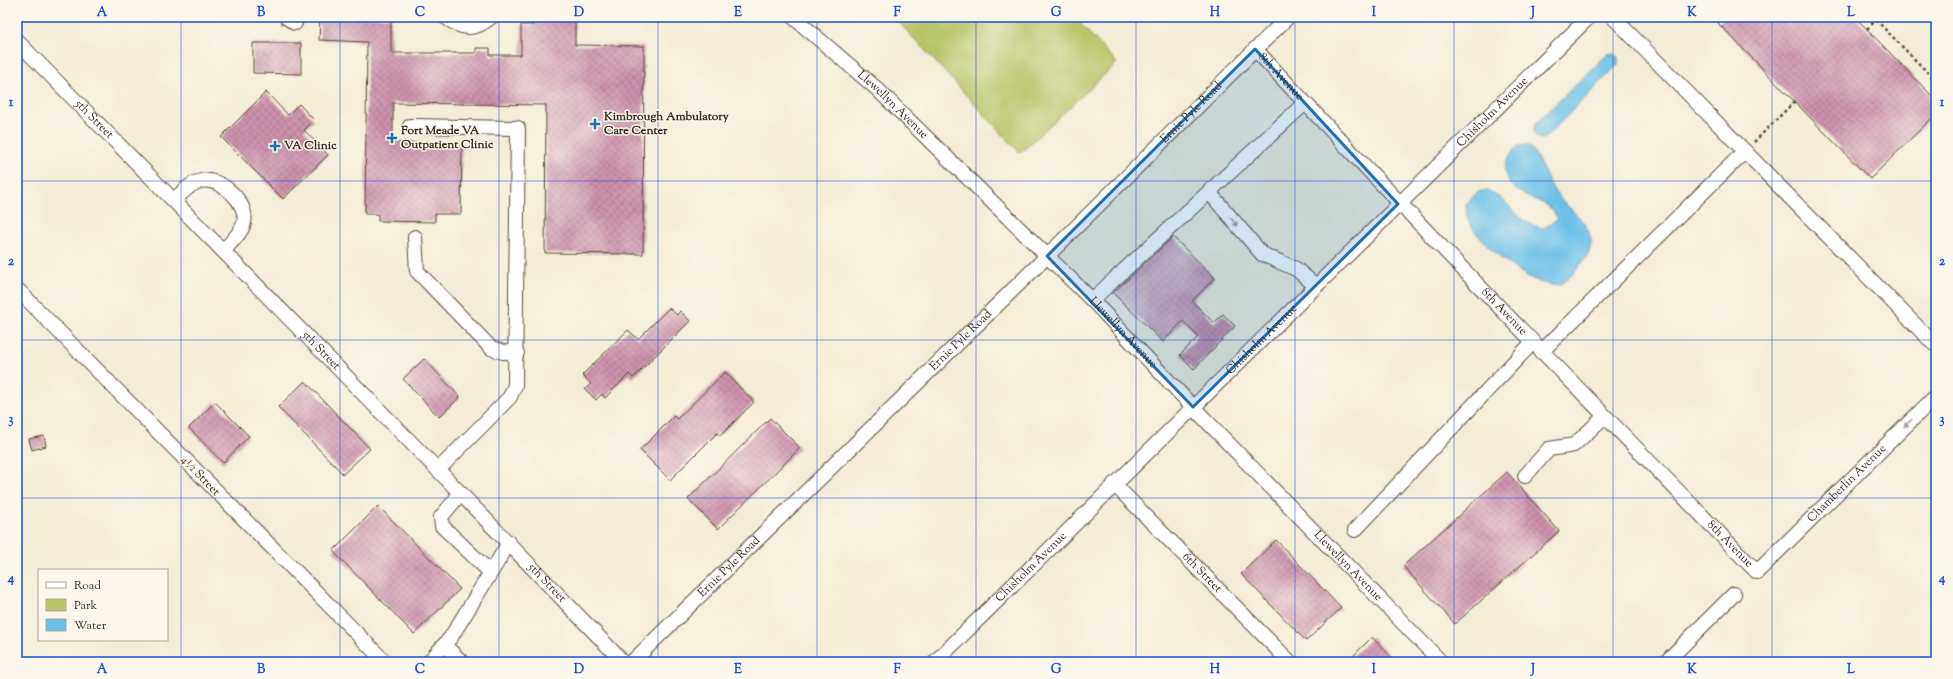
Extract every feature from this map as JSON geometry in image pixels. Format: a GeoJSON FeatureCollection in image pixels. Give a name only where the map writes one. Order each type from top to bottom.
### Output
{"type":"FeatureCollection","features":[{"type":"Feature","properties":{"kind":"street"},"geometry":{"type":"LineString","coordinates":[[444,17],[456,25],[471,28],[483,24],[491,17]]}},
{"type":"Feature","properties":{"kind":"street","name":"Llewellyn Avenue"},"geometry":{"type":"LineString","coordinates":[[793,17],[876,88],[1092,300],[1193,407],[1441,662]]}},
{"type":"Feature","properties":{"kind":"street","name":"Ernie Pyle Road"},"geometry":{"type":"LineString","coordinates":[[632,662],[1047,256],[1288,17]]}},
{"type":"Feature","properties":{"kind":"street","name":"Chisholm Avenue"},"geometry":{"type":"LineString","coordinates":[[935,662],[1589,17]]}},
{"type":"Feature","properties":{"kind":"street"},"geometry":{"type":"LineString","coordinates":[[1614,17],[1934,344]]}},
{"type":"Feature","properties":{"kind":"street","name":"5th Street"},"geometry":{"type":"LineString","coordinates":[[17,42],[461,493],[623,662]]}},
{"type":"Feature","properties":{"kind":"street","name":"8th Avenue"},"geometry":{"type":"LineString","coordinates":[[1255,49],[1398,204],[1604,417],[1757,572]]}},
{"type":"Feature","properties":{"kind":"street"},"geometry":{"type":"LineString","coordinates":[[1092,300],[1305,103]]}},
{"type":"Feature","properties":{"kind":"street"},"geometry":{"type":"LineString","coordinates":[[410,126],[518,128],[516,385],[510,397],[438,470]]}},
{"type":"Feature","properties":{"kind":"street"},"geometry":{"type":"LineString","coordinates":[[1355,530],[1536,347],[1745,151]]}},
{"type":"Feature","properties":{"kind":"street"},"geometry":{"type":"LineString","coordinates":[[174,200],[196,182],[203,180],[212,181],[222,185],[234,197],[244,212],[244,223],[240,231],[223,251]]}},
{"type":"Feature","properties":{"kind":"street"},"geometry":{"type":"LineString","coordinates":[[1209,192],[1262,254],[1296,269],[1316,286]]}},
{"type":"Feature","properties":{"kind":"street"},"geometry":{"type":"LineString","coordinates":[[415,236],[417,271],[491,348],[503,352],[517,353]]}},
{"type":"Feature","properties":{"kind":"street","name":"4½ Street"},"geometry":{"type":"LineString","coordinates":[[17,289],[385,662]]}},
{"type":"Feature","properties":{"kind":"street","name":"Chamberlin Avenue"},"geometry":{"type":"LineString","coordinates":[[1757,572],[1936,396]]}},
{"type":"Feature","properties":{"kind":"street"},"geometry":{"type":"LineString","coordinates":[[1525,476],[1549,449],[1574,445],[1604,417]]}},
{"type":"Feature","properties":{"kind":"street","name":"6th Street"},"geometry":{"type":"LineString","coordinates":[[1114,484],[1290,662]]}},
{"type":"Feature","properties":{"kind":"street"},"geometry":{"type":"LineString","coordinates":[[461,493],[441,517],[442,526],[490,572]]}},
{"type":"Feature","properties":{"kind":"street"},"geometry":{"type":"LineString","coordinates":[[428,662],[451,637],[509,543]]}},
{"type":"Feature","properties":{"kind":"street"},"geometry":{"type":"LineString","coordinates":[[1666,662],[1734,594]]}},
{"type":"Feature","properties":{"kind":"street"},"geometry":{"type":"LineString","coordinates":[[444,645],[462,662]]}},
{"type":"Feature","properties":{"kind":"path"},"geometry":{"type":"LineString","coordinates":[[1867,29],[1879,17]]}},
{"type":"Feature","properties":{"kind":"path"},"geometry":{"type":"LineString","coordinates":[[1876,20],[1936,82]]}},
{"type":"Feature","properties":{"kind":"path"},"geometry":{"type":"LineString","coordinates":[[1745,151],[1795,101]]}},
{"type":"Feature","properties":{"kind":"highlighted area"},"geometry":{"type":"Polygon","coordinates":[[[1255,49],[1398,204],[1193,407],[1047,256],[1255,49]]]}},
{"type":"Feature","properties":{"kind":"green space"},"geometry":{"type":"Polygon","coordinates":[[[894,17],[1074,17],[1117,63],[1020,153],[894,17]]]}},
{"type":"Feature","properties":{"kind":"water"},"geometry":{"type":"Polygon","coordinates":[[[1614,53],[1618,57],[1618,65],[1546,137],[1542,139],[1536,137],[1533,130],[1537,122],[1608,54],[1614,53]]]}},
{"type":"Feature","properties":{"kind":"water"},"geometry":{"type":"Polygon","coordinates":[[[1527,145],[1532,149],[1538,159],[1553,189],[1585,225],[1591,240],[1591,246],[1588,253],[1579,267],[1567,280],[1556,285],[1545,284],[1518,271],[1491,249],[1480,237],[1467,217],[1466,205],[1477,193],[1489,191],[1502,199],[1523,220],[1533,225],[1544,228],[1557,219],[1554,211],[1541,202],[1525,196],[1518,191],[1511,185],[1506,176],[1505,168],[1510,156],[1518,146],[1527,145]]]}},
{"type":"Feature","properties":{"kind":"building","name":"Kimbrough Ambulatory Care Center"},"geometry":{"type":"Polygon","coordinates":[[[320,17],[391,17],[391,53],[476,53],[476,48],[490,48],[490,55],[521,55],[521,25],[533,25],[533,19],[575,19],[575,45],[644,46],[643,254],[545,253],[546,105],[393,103],[393,143],[462,143],[461,214],[435,214],[435,222],[378,221],[378,214],[365,214],[367,42],[319,40],[320,17]]]}},
{"type":"Feature","properties":{"kind":"building"},"geometry":{"type":"Polygon","coordinates":[[[1724,17],[1855,17],[1936,100],[1936,114],[1870,179],[1718,23],[1724,17]]]}},
{"type":"Feature","properties":{"kind":"building"},"geometry":{"type":"Polygon","coordinates":[[[253,43],[301,43],[301,74],[253,73],[253,43]]]}},
{"type":"Feature","properties":{"kind":"building","name":"VA Clinic"},"geometry":{"type":"Polygon","coordinates":[[[266,92],[288,115],[299,104],[314,120],[304,130],[328,155],[283,199],[221,137],[266,92]]]}},
{"type":"Feature","properties":{"kind":"building"},"geometry":{"type":"Polygon","coordinates":[[[1173,237],[1215,278],[1192,301],[1214,323],[1223,314],[1235,326],[1194,369],[1180,355],[1198,337],[1183,321],[1163,342],[1113,293],[1173,237]]]}},
{"type":"Feature","properties":{"kind":"building"},"geometry":{"type":"Polygon","coordinates":[[[669,308],[677,315],[680,311],[690,321],[633,378],[629,374],[605,398],[602,394],[596,400],[585,389],[591,384],[582,375],[628,330],[638,339],[669,308]]]}},
{"type":"Feature","properties":{"kind":"building"},"geometry":{"type":"Polygon","coordinates":[[[424,359],[460,397],[439,417],[403,379],[424,359]]]}},
{"type":"Feature","properties":{"kind":"building"},"geometry":{"type":"Polygon","coordinates":[[[725,372],[754,402],[720,436],[717,433],[670,480],[640,450],[674,416],[677,419],[725,372]]]}},
{"type":"Feature","properties":{"kind":"building"},"geometry":{"type":"Polygon","coordinates":[[[305,381],[370,449],[343,474],[278,407],[305,381]]]}},
{"type":"Feature","properties":{"kind":"building"},"geometry":{"type":"Polygon","coordinates":[[[215,402],[249,436],[223,463],[189,428],[215,402]]]}},
{"type":"Feature","properties":{"kind":"building"},"geometry":{"type":"Polygon","coordinates":[[[770,418],[800,448],[718,529],[688,499],[770,418]]]}},
{"type":"Feature","properties":{"kind":"building"},"geometry":{"type":"Polygon","coordinates":[[[44,436],[46,446],[32,450],[29,439],[44,436]]]}},
{"type":"Feature","properties":{"kind":"building"},"geometry":{"type":"Polygon","coordinates":[[[1507,472],[1559,531],[1455,624],[1403,566],[1507,472]]]}},
{"type":"Feature","properties":{"kind":"building"},"geometry":{"type":"Polygon","coordinates":[[[378,506],[460,589],[414,634],[333,551],[378,506]]]}},
{"type":"Feature","properties":{"kind":"building"},"geometry":{"type":"Polygon","coordinates":[[[1276,540],[1341,608],[1306,641],[1241,574],[1276,540]]]}},
{"type":"Feature","properties":{"kind":"building"},"geometry":{"type":"Polygon","coordinates":[[[1372,637],[1396,662],[1347,662],[1372,637]]]}},
{"type":"Feature","properties":{"kind":"place","name":"Kimbrough Ambulatory Care Center"},"geometry":{"type":"Point","coordinates":[595,124]}},
{"type":"Feature","properties":{"kind":"place","name":"Fort Meade VA Outpatient Clinic"},"geometry":{"type":"Point","coordinates":[392,138]}},
{"type":"Feature","properties":{"kind":"place","name":"VA Clinic"},"geometry":{"type":"Point","coordinates":[275,146]}}]}
